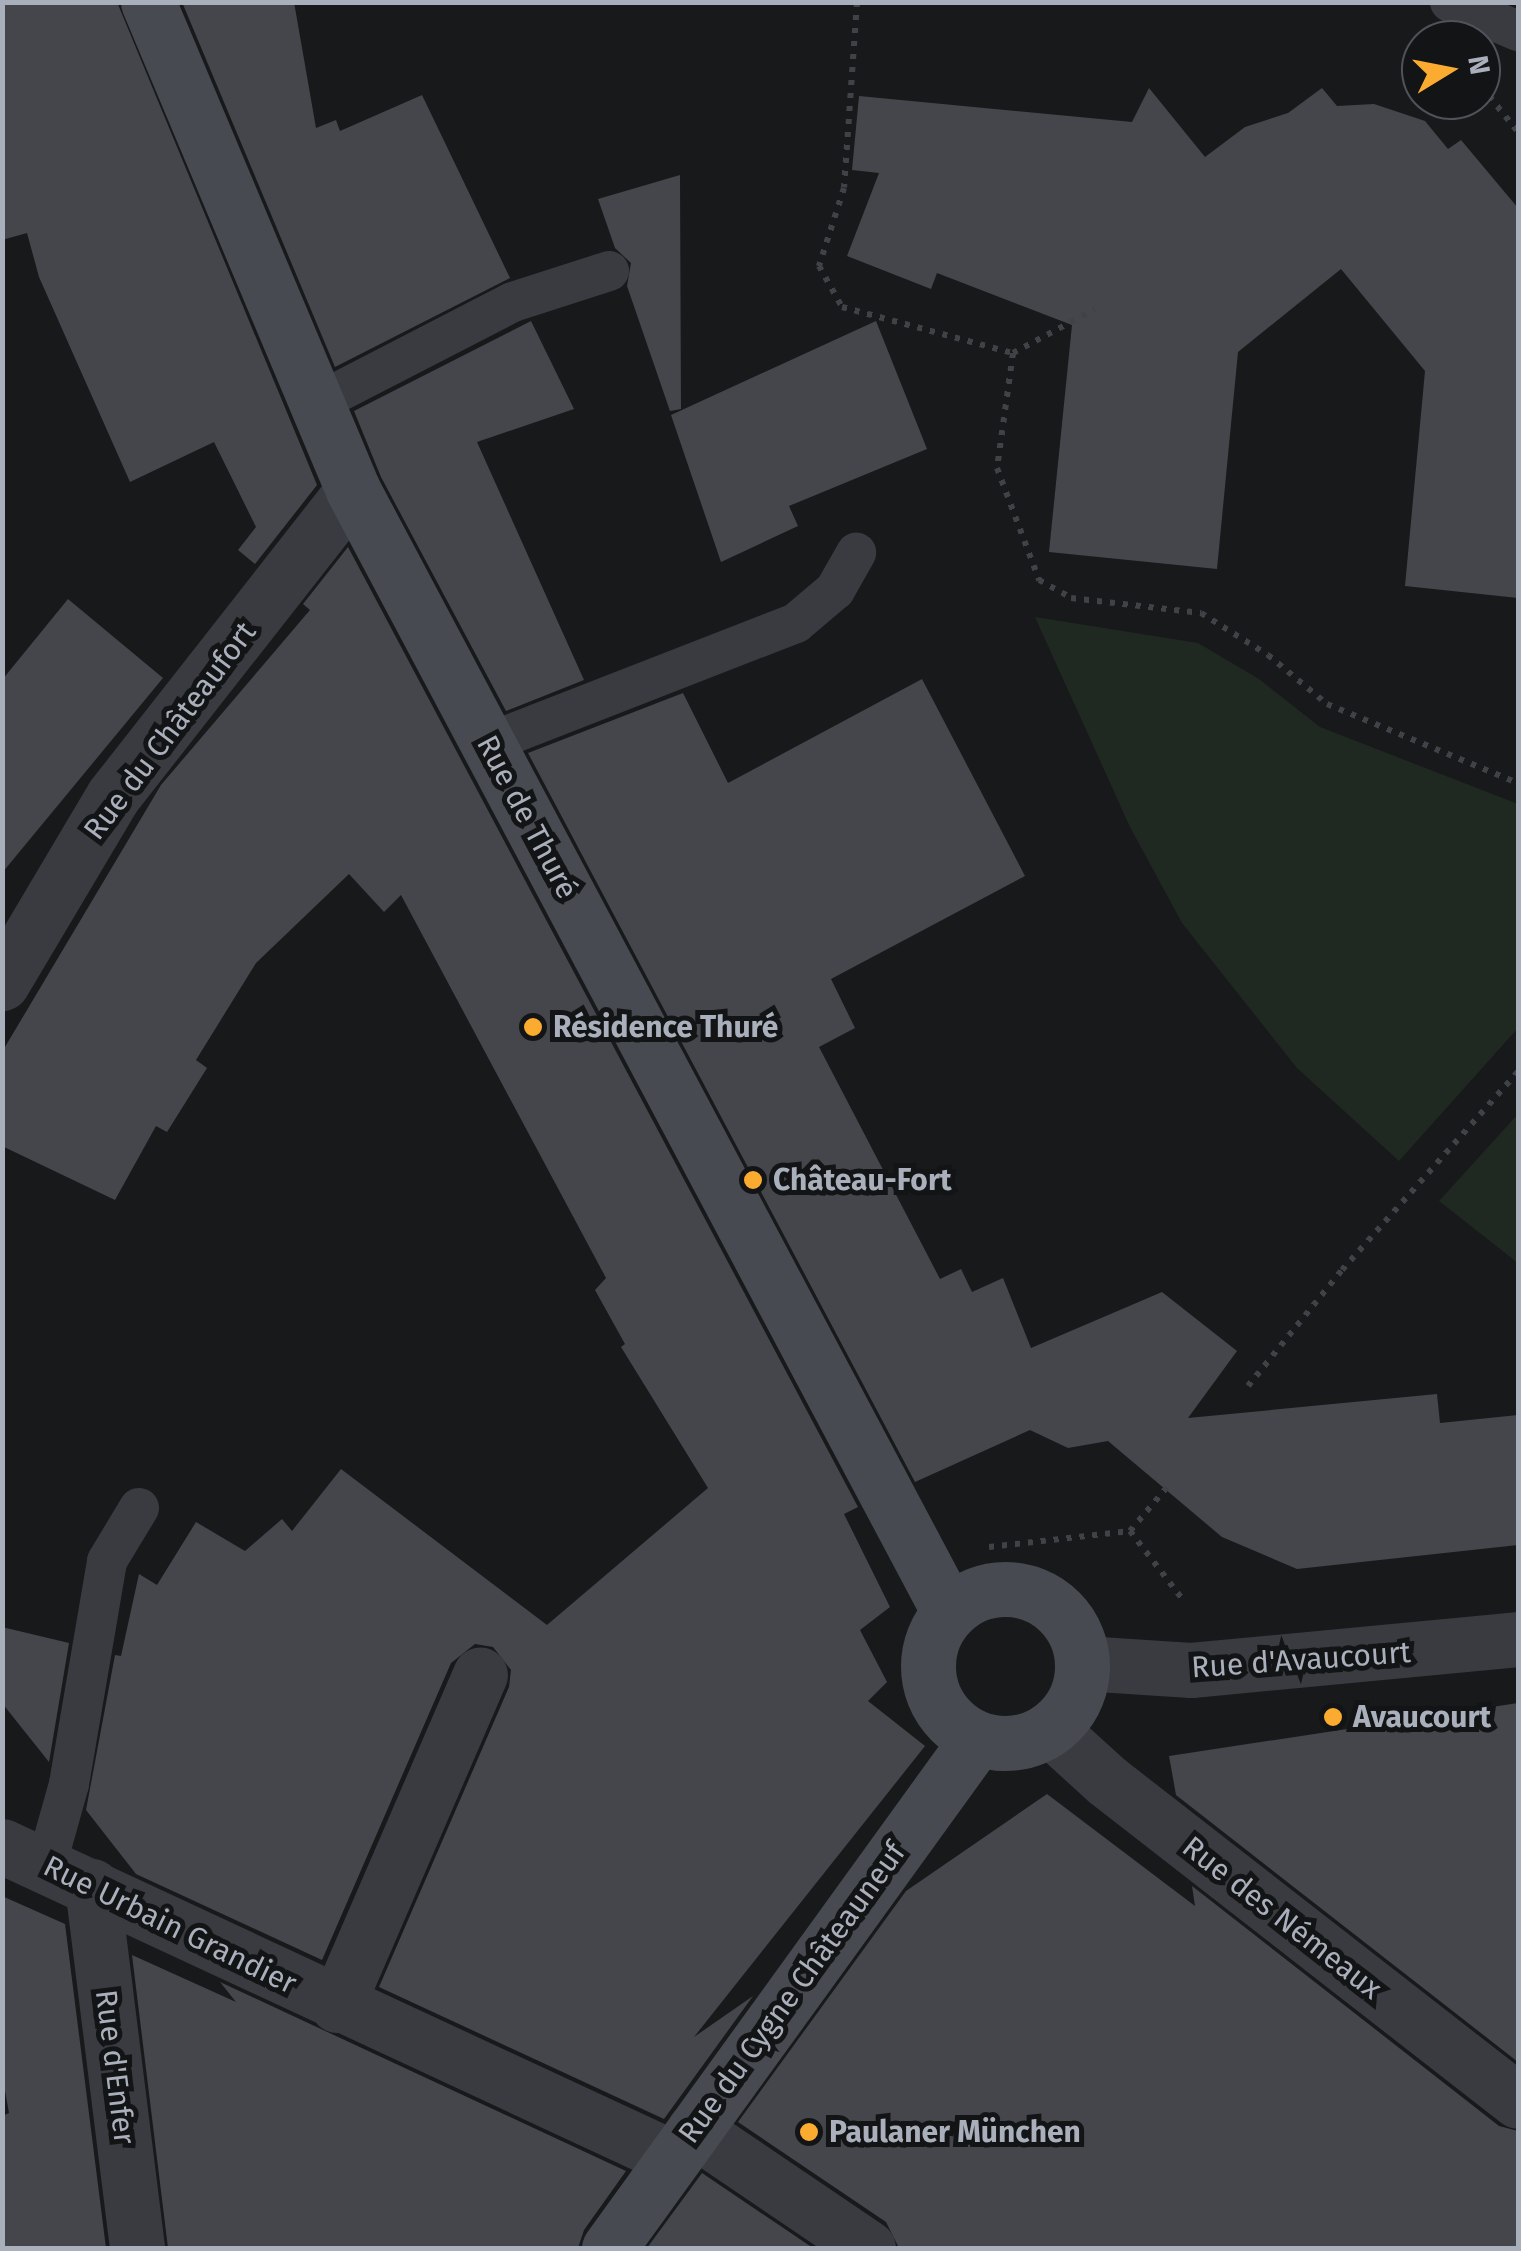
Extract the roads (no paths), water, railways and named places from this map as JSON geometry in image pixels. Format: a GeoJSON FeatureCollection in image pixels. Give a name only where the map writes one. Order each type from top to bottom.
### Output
{"type":"FeatureCollection","features":[{"type":"Feature","properties":{"kind":"main road","name":"Rue de Thuré"},"geometry":{"type":"LineString","coordinates":[[148,2],[353,490],[937,1590]]}},
{"type":"Feature","properties":{"kind":"main road"},"geometry":{"type":"LineString","coordinates":[[937,1590],[1020,1590],[1064,1616],[1082,1664],[1079,1689],[1050,1730],[1002,1744],[977,1739],[947,1716],[930,1683],[937,1590]]}},
{"type":"Feature","properties":{"kind":"main road","name":"Rue du Cygne Châteauneuf"},"geometry":{"type":"LineString","coordinates":[[609,2248],[977,1739]]}},
{"type":"Feature","properties":{"kind":"street","name":"Rue du Châteaufort"},"geometry":{"type":"LineString","coordinates":[[2,982],[114,796],[353,490]]}},
{"type":"Feature","properties":{"kind":"street","name":"Rue d'Avaucourt"},"geometry":{"type":"LineString","coordinates":[[1082,1664],[1191,1670],[1518,1639]]}},
{"type":"Feature","properties":{"kind":"street"},"geometry":{"type":"LineString","coordinates":[[337,2005],[480,1674]]}},
{"type":"Feature","properties":{"kind":"street","name":"Rue des Némeaux"},"geometry":{"type":"LineString","coordinates":[[1050,1730],[1106,1780],[1518,2102]]}},
{"type":"Feature","properties":{"kind":"street","name":"Rue Urbain Grandier"},"geometry":{"type":"LineString","coordinates":[[47,1866],[337,2005],[684,2144],[868,2248]]}},
{"type":"Feature","properties":{"kind":"street","name":"Rue d'Enfer"},"geometry":{"type":"LineString","coordinates":[[47,1866],[137,2248]]}},
{"type":"Feature","properties":{"kind":"lane"},"geometry":{"type":"LineString","coordinates":[[1450,2],[1518,31]]}},
{"type":"Feature","properties":{"kind":"lane"},"geometry":{"type":"LineString","coordinates":[[317,404],[513,302],[610,271]]}},
{"type":"Feature","properties":{"kind":"lane"},"geometry":{"type":"LineString","coordinates":[[488,743],[796,623],[835,590],[856,553]]}},
{"type":"Feature","properties":{"kind":"lane"},"geometry":{"type":"LineString","coordinates":[[47,1866],[69,1784],[107,1561],[140,1508]]}},
{"type":"Feature","properties":{"kind":"place","name":"Résidence Thuré"},"geometry":{"type":"Point","coordinates":[533,1027]}},
{"type":"Feature","properties":{"kind":"place","name":"Château-Fort"},"geometry":{"type":"Point","coordinates":[753,1180]}},
{"type":"Feature","properties":{"kind":"place","name":"Avaucourt"},"geometry":{"type":"Point","coordinates":[1333,1717]}},
{"type":"Feature","properties":{"kind":"place","name":"Paulaner München"},"geometry":{"type":"Point","coordinates":[809,2132]}}]}
